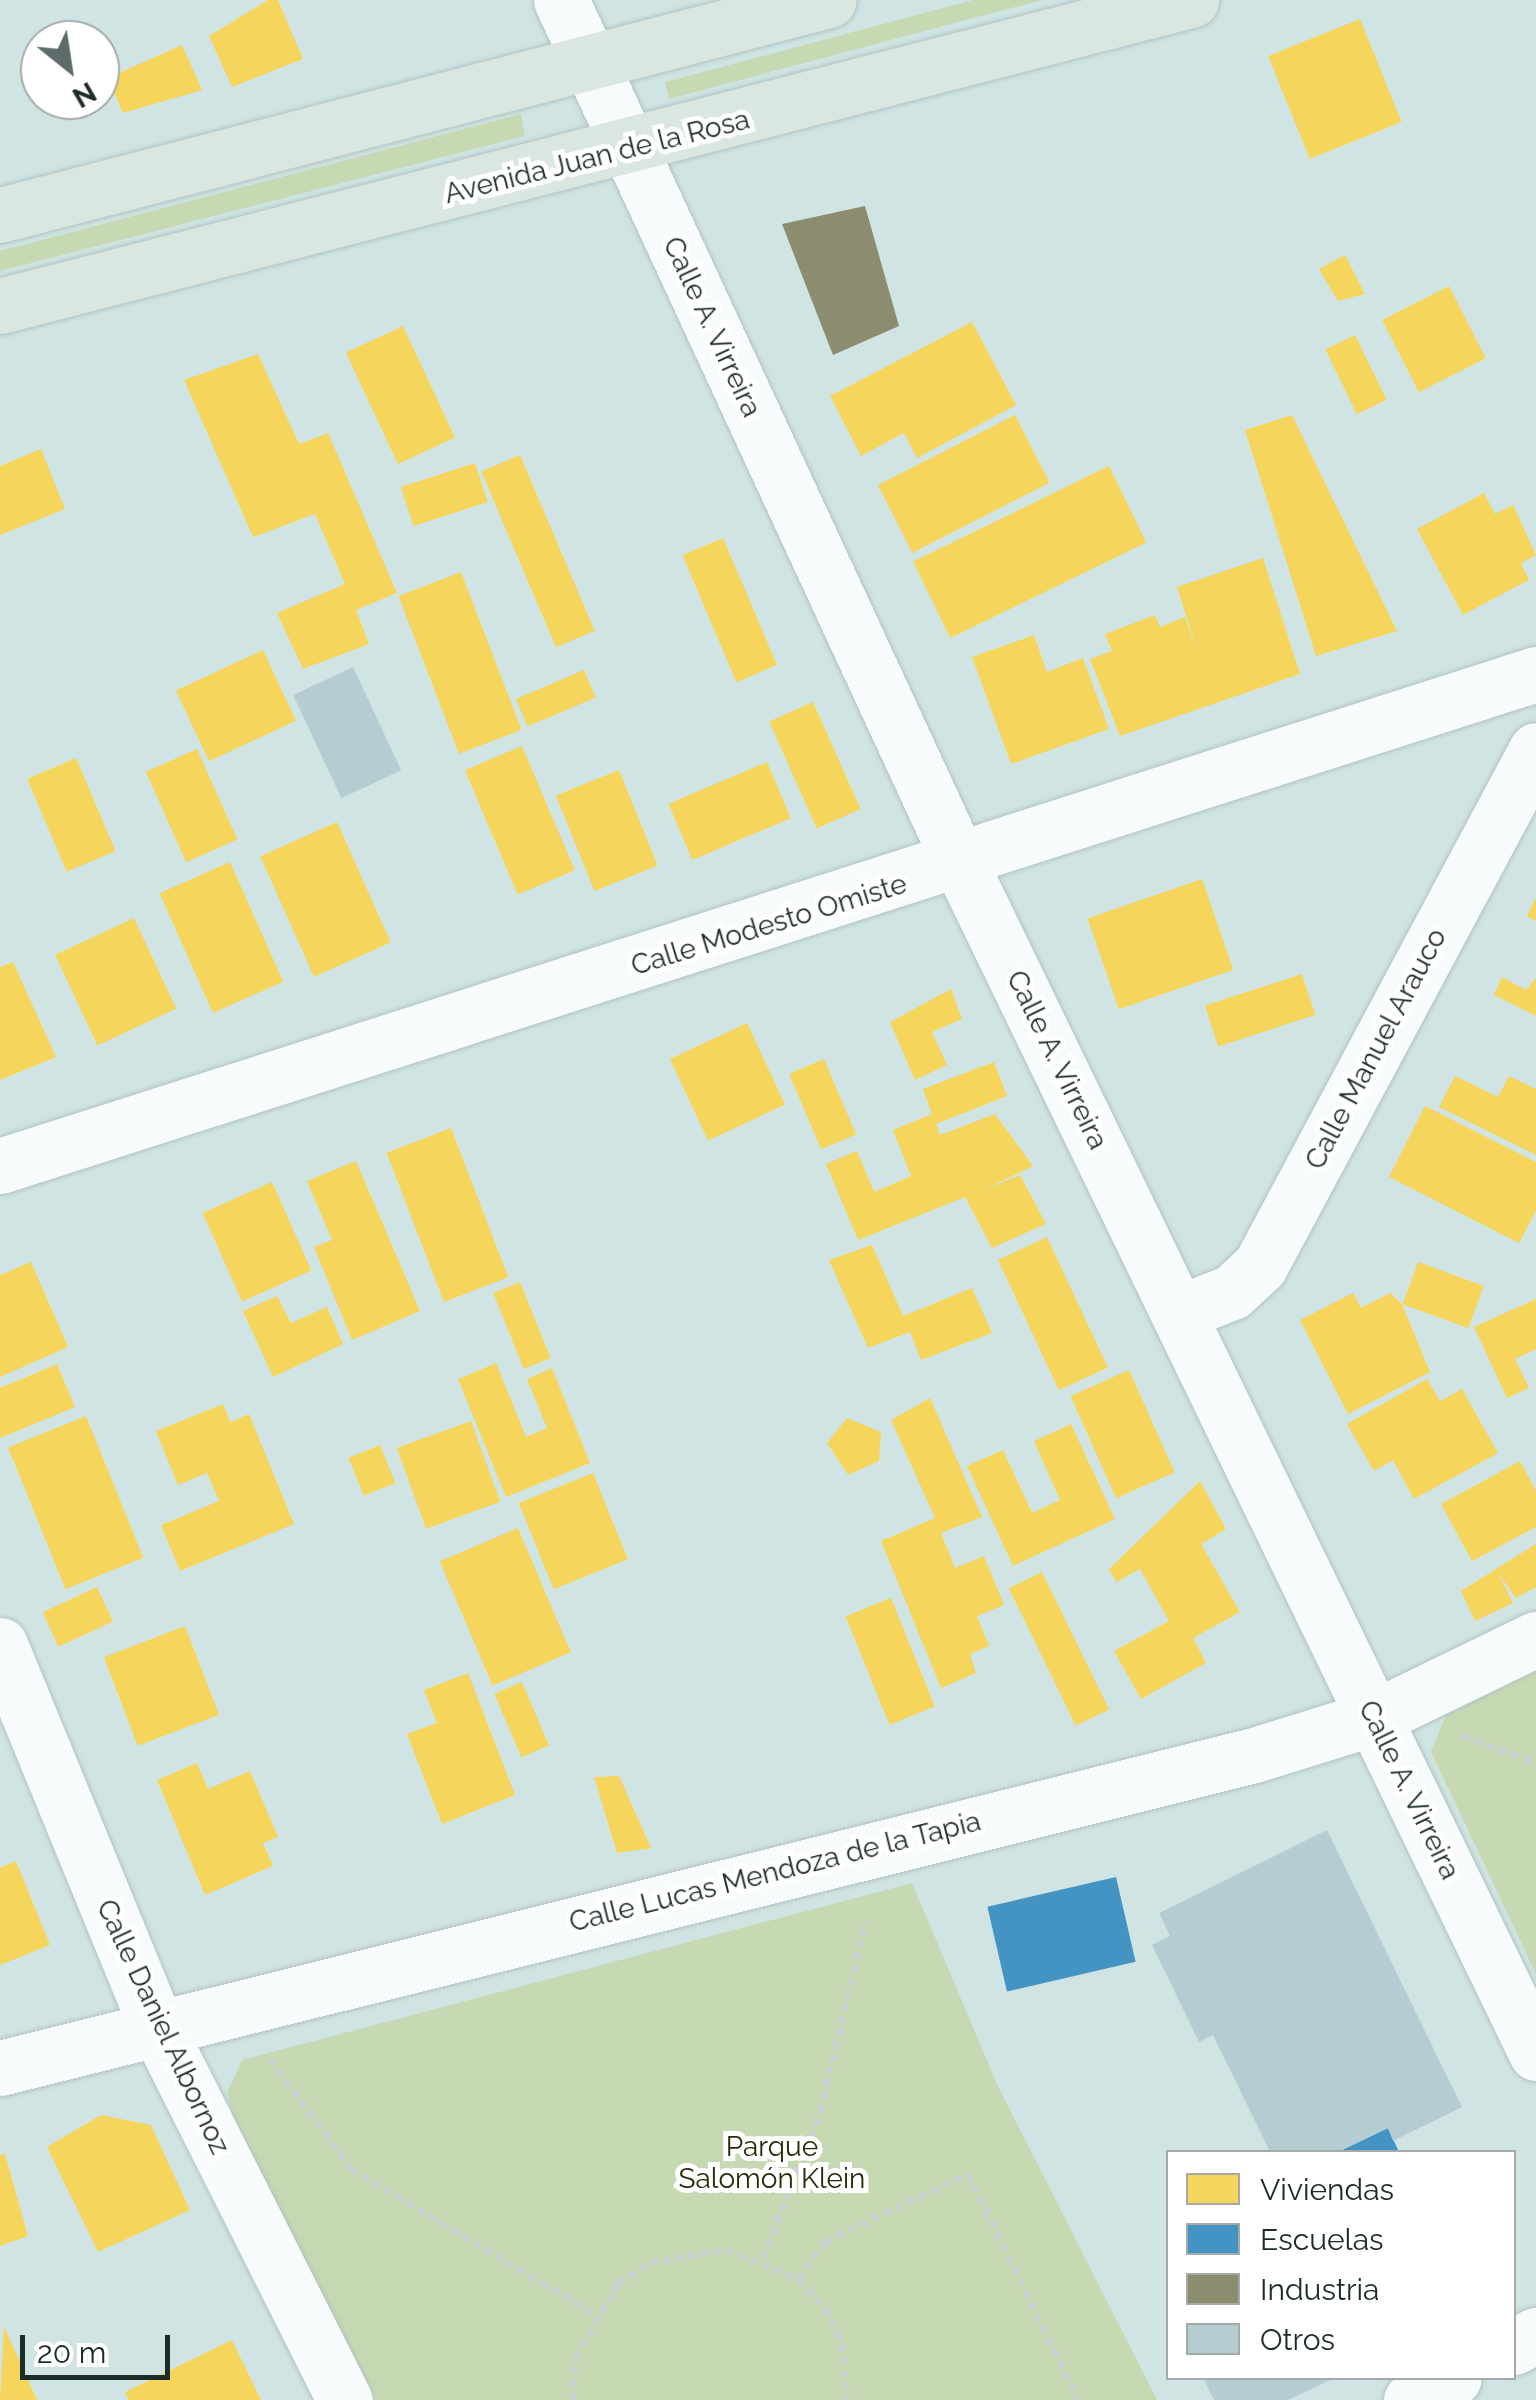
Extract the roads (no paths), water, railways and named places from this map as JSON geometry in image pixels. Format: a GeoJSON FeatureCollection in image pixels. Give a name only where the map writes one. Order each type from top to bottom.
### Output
{"type":"FeatureCollection","features":[{"type":"Feature","properties":{"kind":"main road"},"geometry":{"type":"LineString","coordinates":[[0,215],[829,0]]}},
{"type":"Feature","properties":{"kind":"main road","name":"Avenida Juan de la Rosa"},"geometry":{"type":"LineString","coordinates":[[0,306],[629,150],[1191,0]]}},
{"type":"Feature","properties":{"kind":"street","name":"Calle A. Virreira"},"geometry":{"type":"LineString","coordinates":[[561,0],[962,864],[1536,2053]]}},
{"type":"Feature","properties":{"kind":"street","name":"Calle Modesto Omiste"},"geometry":{"type":"LineString","coordinates":[[0,1166],[962,864],[1536,674]]}},
{"type":"Feature","properties":{"kind":"street","name":"Calle Manuel Arauco"},"geometry":{"type":"LineString","coordinates":[[1181,1312],[1232,1292],[1260,1266],[1536,750]]}},
{"type":"Feature","properties":{"kind":"street","name":"Calle Lucas Mendoza de la Tapia"},"geometry":{"type":"LineString","coordinates":[[0,2068],[156,2024],[1373,1718],[1536,1639]]}},
{"type":"Feature","properties":{"kind":"street","name":"Calle Daniel Albornoz"},"geometry":{"type":"LineString","coordinates":[[0,1645],[156,2024],[345,2400]]}},
{"type":"Feature","properties":{"kind":"street"},"geometry":{"type":"LineString","coordinates":[[1411,2400],[1450,2380]]}},
{"type":"Feature","properties":{"kind":"park label","name":"Parque Salomón Klein"},"geometry":{"type":"Point","coordinates":[772,2163]}}]}
